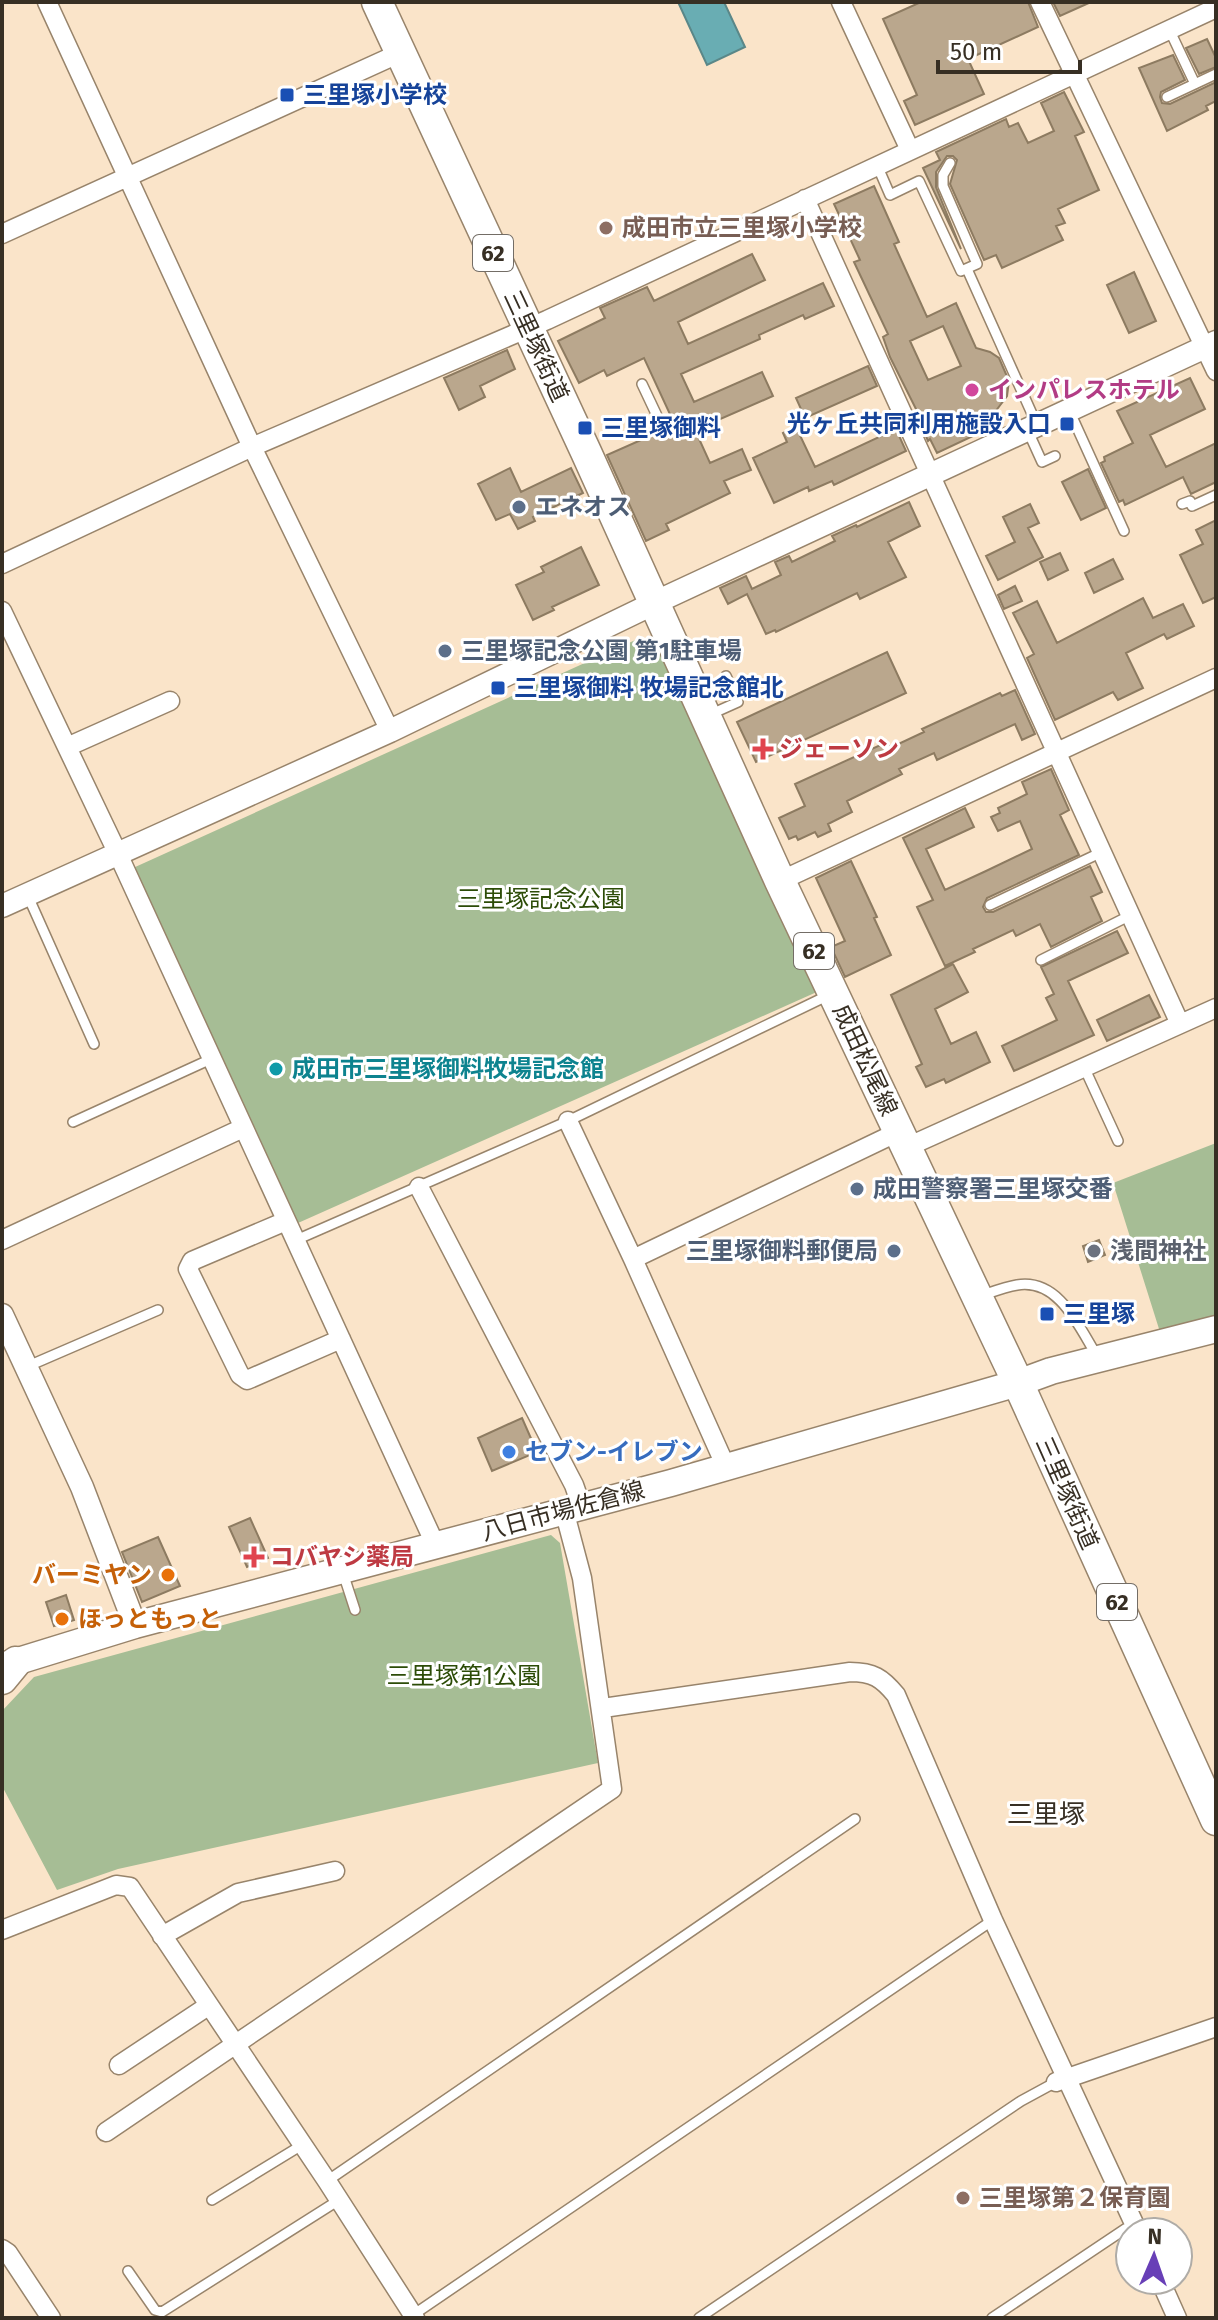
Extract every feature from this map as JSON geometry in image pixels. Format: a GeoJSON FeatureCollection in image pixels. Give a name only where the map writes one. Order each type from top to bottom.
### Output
{"type":"FeatureCollection","features":[{"type":"Feature","properties":{"kind":"main road","name":"三里塚街道"},"geometry":{"type":"LineString","coordinates":[[377,2],[654,603]]}},
{"type":"Feature","properties":{"kind":"main road","name":"成田松尾線"},"geometry":{"type":"LineString","coordinates":[[654,603],[780,881],[977,1297]]}},
{"type":"Feature","properties":{"kind":"main road","name":"三里塚街道"},"geometry":{"type":"LineString","coordinates":[[977,1297],[1216,1820]]}},
{"type":"Feature","properties":{"kind":"main road","name":"八日市場佐倉線"},"geometry":{"type":"LineString","coordinates":[[7,1669],[135,1625],[726,1467],[1051,1371],[1216,1329]]}},
{"type":"Feature","properties":{"kind":"street"},"geometry":{"type":"LineString","coordinates":[[47,2],[252,447],[390,731]]}},
{"type":"Feature","properties":{"kind":"street"},"geometry":{"type":"LineString","coordinates":[[841,2],[910,150]]}},
{"type":"Feature","properties":{"kind":"street"},"geometry":{"type":"LineString","coordinates":[[1040,2],[1073,74],[1211,344],[1216,371]]}},
{"type":"Feature","properties":{"kind":"street"},"geometry":{"type":"LineString","coordinates":[[2,564],[252,447],[528,328],[1216,8]]}},
{"type":"Feature","properties":{"kind":"street"},"geometry":{"type":"LineString","coordinates":[[2,234],[400,53]]}},
{"type":"Feature","properties":{"kind":"street"},"geometry":{"type":"LineString","coordinates":[[805,199],[1180,1024]]}},
{"type":"Feature","properties":{"kind":"street"},"geometry":{"type":"LineString","coordinates":[[2,906],[390,731],[654,603],[1211,344]]}},
{"type":"Feature","properties":{"kind":"street"},"geometry":{"type":"LineString","coordinates":[[2,611],[118,854],[435,1544]]}},
{"type":"Feature","properties":{"kind":"street"},"geometry":{"type":"LineString","coordinates":[[780,881],[1216,678]]}},
{"type":"Feature","properties":{"kind":"street"},"geometry":{"type":"LineString","coordinates":[[67,747],[170,701]]}},
{"type":"Feature","properties":{"kind":"street"},"geometry":{"type":"LineString","coordinates":[[633,1259],[902,1140],[1084,1067],[1216,1008]]}},
{"type":"Feature","properties":{"kind":"street"},"geometry":{"type":"LineString","coordinates":[[568,1121],[726,1467]]}},
{"type":"Feature","properties":{"kind":"street"},"geometry":{"type":"LineString","coordinates":[[2,1240],[243,1128]]}},
{"type":"Feature","properties":{"kind":"street"},"geometry":{"type":"LineString","coordinates":[[106,2132],[612,1789],[603,1708],[572,1508],[574,1485],[419,1187]]}},
{"type":"Feature","properties":{"kind":"street"},"geometry":{"type":"LineString","coordinates":[[286,1221],[192,1261],[188,1269],[240,1375],[247,1380],[341,1339]]}},
{"type":"Feature","properties":{"kind":"street"},"geometry":{"type":"LineString","coordinates":[[2,1315],[82,1487],[135,1625]]}},
{"type":"Feature","properties":{"kind":"street"},"geometry":{"type":"LineString","coordinates":[[603,1708],[850,1672],[880,1677],[896,1695],[1062,2080],[1130,2216]]}},
{"type":"Feature","properties":{"kind":"street"},"geometry":{"type":"LineString","coordinates":[[162,1936],[238,1893],[335,1871]]}},
{"type":"Feature","properties":{"kind":"street"},"geometry":{"type":"LineString","coordinates":[[2,1930],[116,1885],[130,1887],[414,2316]]}},
{"type":"Feature","properties":{"kind":"street"},"geometry":{"type":"LineString","coordinates":[[119,2065],[208,2006]]}},
{"type":"Feature","properties":{"kind":"street"},"geometry":{"type":"LineString","coordinates":[[1062,2080],[1216,2027]]}},
{"type":"Feature","properties":{"kind":"street"},"geometry":{"type":"LineString","coordinates":[[2,2249],[8,2253],[51,2318]]}},
{"type":"Feature","properties":{"kind":"street"},"geometry":{"type":"LineString","coordinates":[[1167,2296],[1177,2318]]}},
{"type":"Feature","properties":{"kind":"lane"},"geometry":{"type":"LineString","coordinates":[[1169,29],[1195,84]]}},
{"type":"Feature","properties":{"kind":"lane"},"geometry":{"type":"LineString","coordinates":[[1167,97],[1216,74]]}},
{"type":"Feature","properties":{"kind":"lane"},"geometry":{"type":"LineString","coordinates":[[877,165],[890,195],[919,181],[961,271],[977,264],[943,186],[943,175],[950,163]]}},
{"type":"Feature","properties":{"kind":"lane"},"geometry":{"type":"LineString","coordinates":[[967,269],[1032,427],[1042,462],[1055,456]]}},
{"type":"Feature","properties":{"kind":"lane"},"geometry":{"type":"LineString","coordinates":[[642,384],[659,420]]}},
{"type":"Feature","properties":{"kind":"lane"},"geometry":{"type":"LineString","coordinates":[[1069,410],[1124,531]]}},
{"type":"Feature","properties":{"kind":"lane"},"geometry":{"type":"LineString","coordinates":[[1182,504],[1190,501],[1192,506],[1216,495]]}},
{"type":"Feature","properties":{"kind":"lane"},"geometry":{"type":"LineString","coordinates":[[705,716],[738,702],[726,676]]}},
{"type":"Feature","properties":{"kind":"lane"},"geometry":{"type":"LineString","coordinates":[[990,905],[1102,852]]}},
{"type":"Feature","properties":{"kind":"lane"},"geometry":{"type":"LineString","coordinates":[[27,894],[94,1044]]}},
{"type":"Feature","properties":{"kind":"lane"},"geometry":{"type":"LineString","coordinates":[[1041,960],[1131,915]]}},
{"type":"Feature","properties":{"kind":"lane"},"geometry":{"type":"LineString","coordinates":[[296,1241],[568,1121],[834,993]]}},
{"type":"Feature","properties":{"kind":"lane"},"geometry":{"type":"LineString","coordinates":[[73,1122],[211,1059]]}},
{"type":"Feature","properties":{"kind":"lane"},"geometry":{"type":"LineString","coordinates":[[1084,1067],[1118,1141]]}},
{"type":"Feature","properties":{"kind":"lane"},"geometry":{"type":"LineString","coordinates":[[977,1297],[1019,1284],[1043,1288],[1060,1299],[1098,1359]]}},
{"type":"Feature","properties":{"kind":"lane"},"geometry":{"type":"LineString","coordinates":[[26,1367],[158,1310]]}},
{"type":"Feature","properties":{"kind":"lane"},"geometry":{"type":"LineString","coordinates":[[342,1569],[355,1610]]}},
{"type":"Feature","properties":{"kind":"lane"},"geometry":{"type":"LineString","coordinates":[[327,2181],[855,1819]]}},
{"type":"Feature","properties":{"kind":"lane"},"geometry":{"type":"LineString","coordinates":[[414,2316],[993,1920]]}},
{"type":"Feature","properties":{"kind":"lane"},"geometry":{"type":"LineString","coordinates":[[699,2318],[1021,2101],[1062,2080]]}},
{"type":"Feature","properties":{"kind":"lane"},"geometry":{"type":"LineString","coordinates":[[212,2200],[302,2145]]}},
{"type":"Feature","properties":{"kind":"lane"},"geometry":{"type":"LineString","coordinates":[[128,2271],[155,2310],[162,2312],[339,2200]]}},
{"type":"Feature","properties":{"kind":"lane"},"geometry":{"type":"LineString","coordinates":[[992,2318],[1114,2236]]}},
{"type":"Feature","properties":{"kind":"green space","name":"三里塚記念公園"},"geometry":{"type":"Polygon","coordinates":[[[642,637],[660,648],[819,991],[298,1223],[133,868],[642,637]]]}},
{"type":"Feature","properties":{"kind":"green space"},"geometry":{"type":"Polygon","coordinates":[[[1216,1143],[1216,1318],[1160,1332],[1113,1183],[1216,1143]]]}},
{"type":"Feature","properties":{"kind":"green space","name":"三里塚第1公園"},"geometry":{"type":"Polygon","coordinates":[[[551,1535],[560,1543],[598,1763],[118,1869],[57,1890],[2,1786],[2,1711],[34,1677],[551,1535]]]}},
{"type":"Feature","properties":{"kind":"water"},"geometry":{"type":"Polygon","coordinates":[[[678,2],[724,2],[745,47],[707,65],[678,2]]]}},
{"type":"Feature","properties":{"kind":"building"},"geometry":{"type":"Polygon","coordinates":[[[921,2],[1028,2],[1038,27],[968,59],[984,94],[915,125],[904,101],[917,95],[883,19],[921,2]]]}},
{"type":"Feature","properties":{"kind":"building"},"geometry":{"type":"Polygon","coordinates":[[[1053,2],[1091,2],[1060,16],[1053,2]]]}},
{"type":"Feature","properties":{"kind":"building"},"geometry":{"type":"Polygon","coordinates":[[[1207,39],[1216,58],[1216,67],[1199,74],[1186,48],[1207,39]]]}},
{"type":"Feature","properties":{"kind":"building"},"geometry":{"type":"Polygon","coordinates":[[[1173,55],[1185,80],[1161,92],[1162,103],[1170,104],[1216,82],[1216,101],[1206,106],[1208,110],[1167,131],[1139,68],[1173,55]]]}},
{"type":"Feature","properties":{"kind":"building"},"geometry":{"type":"Polygon","coordinates":[[[1064,92],[1084,132],[1075,136],[1099,190],[1058,209],[1065,223],[1056,226],[1063,240],[1002,268],[996,255],[984,260],[950,184],[957,160],[947,156],[936,172],[936,187],[961,249],[923,168],[940,160],[936,152],[1006,119],[1009,127],[1018,123],[1028,143],[1054,131],[1041,103],[1064,92]]]}},
{"type":"Feature","properties":{"kind":"building"},"geometry":{"type":"Polygon","coordinates":[[[874,186],[899,242],[894,244],[927,317],[956,303],[976,348],[999,358],[1009,381],[1007,396],[995,412],[968,421],[975,435],[937,453],[930,439],[928,441],[920,417],[890,357],[883,337],[888,334],[854,262],[860,260],[834,204],[874,186]],[[943,326],[910,341],[928,380],[961,366],[943,326]]]}},
{"type":"Feature","properties":{"kind":"building"},"geometry":{"type":"Polygon","coordinates":[[[752,254],[765,280],[678,322],[688,344],[823,283],[834,306],[805,319],[803,315],[759,335],[760,339],[681,374],[694,402],[762,372],[773,396],[695,430],[710,463],[742,449],[751,470],[724,481],[730,493],[666,524],[669,530],[646,541],[607,455],[675,425],[644,358],[607,376],[604,370],[579,383],[558,341],[605,318],[600,308],[647,287],[654,301],[752,254]]]}},
{"type":"Feature","properties":{"kind":"building"},"geometry":{"type":"Polygon","coordinates":[[[1134,272],[1156,321],[1129,333],[1107,285],[1134,272]]]}},
{"type":"Feature","properties":{"kind":"building"},"geometry":{"type":"Polygon","coordinates":[[[507,350],[515,369],[480,386],[485,397],[459,410],[444,378],[507,350]]]}},
{"type":"Feature","properties":{"kind":"building"},"geometry":{"type":"Polygon","coordinates":[[[868,366],[877,386],[805,418],[796,398],[868,366]]]}},
{"type":"Feature","properties":{"kind":"building"},"geometry":{"type":"Polygon","coordinates":[[[1190,378],[1205,409],[1150,435],[1166,467],[1216,443],[1216,482],[1191,494],[1183,477],[1125,505],[1123,500],[1119,502],[1101,463],[1105,461],[1104,457],[1133,443],[1117,411],[1190,378]]]}},
{"type":"Feature","properties":{"kind":"building"},"geometry":{"type":"Polygon","coordinates":[[[796,427],[815,467],[896,429],[906,451],[834,485],[832,481],[809,491],[808,487],[774,503],[753,458],[787,442],[783,433],[796,427]]]}},
{"type":"Feature","properties":{"kind":"building"},"geometry":{"type":"Polygon","coordinates":[[[510,468],[521,492],[571,468],[583,493],[533,517],[535,521],[518,529],[510,514],[496,520],[478,484],[510,468]]]}},
{"type":"Feature","properties":{"kind":"building"},"geometry":{"type":"Polygon","coordinates":[[[1088,469],[1106,508],[1081,520],[1062,482],[1088,469]]]}},
{"type":"Feature","properties":{"kind":"building"},"geometry":{"type":"Polygon","coordinates":[[[909,502],[920,526],[888,542],[906,577],[860,599],[857,593],[766,634],[747,594],[728,604],[720,588],[746,576],[752,589],[781,575],[775,562],[789,556],[792,562],[835,541],[832,536],[909,502]]]}},
{"type":"Feature","properties":{"kind":"building"},"geometry":{"type":"Polygon","coordinates":[[[1030,504],[1039,523],[1028,528],[1043,557],[998,580],[986,556],[1015,542],[1003,517],[1030,504]]]}},
{"type":"Feature","properties":{"kind":"building"},"geometry":{"type":"Polygon","coordinates":[[[1216,520],[1216,597],[1203,603],[1180,555],[1203,544],[1196,530],[1216,520]]]}},
{"type":"Feature","properties":{"kind":"building"},"geometry":{"type":"Polygon","coordinates":[[[581,547],[599,585],[552,607],[554,610],[533,620],[516,585],[544,572],[541,567],[581,547]]]}},
{"type":"Feature","properties":{"kind":"building"},"geometry":{"type":"Polygon","coordinates":[[[1060,553],[1068,570],[1048,580],[1040,562],[1060,553]]]}},
{"type":"Feature","properties":{"kind":"building"},"geometry":{"type":"Polygon","coordinates":[[[1113,559],[1123,579],[1094,593],[1085,573],[1113,559]]]}},
{"type":"Feature","properties":{"kind":"building"},"geometry":{"type":"Polygon","coordinates":[[[1015,586],[1022,601],[1004,609],[998,595],[1015,586]]]}},
{"type":"Feature","properties":{"kind":"building"},"geometry":{"type":"Polygon","coordinates":[[[1143,598],[1153,618],[1183,604],[1194,626],[1167,639],[1164,634],[1126,653],[1143,688],[1118,700],[1113,692],[1055,720],[1027,658],[1034,654],[1013,613],[1037,601],[1057,643],[1143,598]]]}},
{"type":"Feature","properties":{"kind":"building"},"geometry":{"type":"Polygon","coordinates":[[[887,652],[906,693],[756,762],[737,722],[887,652]]]}},
{"type":"Feature","properties":{"kind":"building"},"geometry":{"type":"Polygon","coordinates":[[[1015,690],[1035,734],[1022,740],[1015,724],[937,760],[934,753],[899,769],[902,774],[847,801],[852,812],[828,824],[831,831],[818,837],[815,832],[798,840],[796,836],[789,839],[779,818],[805,806],[795,784],[887,742],[890,748],[924,732],[922,729],[1000,693],[1002,696],[1015,690]]]}},
{"type":"Feature","properties":{"kind":"building"},"geometry":{"type":"Polygon","coordinates":[[[1051,769],[1069,810],[1060,815],[1079,855],[987,898],[983,907],[986,912],[993,912],[1090,866],[1102,892],[1091,897],[1102,921],[1051,947],[1040,924],[1016,936],[1013,930],[945,966],[917,907],[933,900],[903,838],[965,808],[974,827],[926,849],[945,890],[986,871],[1032,849],[1020,821],[998,831],[991,817],[1000,813],[998,808],[1027,794],[1022,782],[1051,769]]]}},
{"type":"Feature","properties":{"kind":"building"},"geometry":{"type":"Polygon","coordinates":[[[851,861],[891,955],[845,977],[831,947],[845,941],[816,878],[851,861]]]}},
{"type":"Feature","properties":{"kind":"building"},"geometry":{"type":"Polygon","coordinates":[[[1117,931],[1128,953],[1068,981],[1094,1035],[1014,1071],[1002,1046],[1057,1020],[1046,998],[1054,994],[1041,967],[1117,931]]]}},
{"type":"Feature","properties":{"kind":"building"},"geometry":{"type":"Polygon","coordinates":[[[953,964],[968,992],[935,1009],[951,1044],[976,1032],[990,1062],[946,1083],[944,1079],[926,1087],[916,1067],[922,1064],[891,995],[953,964]]]}},
{"type":"Feature","properties":{"kind":"building"},"geometry":{"type":"Polygon","coordinates":[[[1149,995],[1160,1017],[1107,1041],[1097,1020],[1149,995]]]}},
{"type":"Feature","properties":{"kind":"building"},"geometry":{"type":"Polygon","coordinates":[[[1099,1240],[1105,1255],[1088,1262],[1083,1246],[1099,1240]]]}},
{"type":"Feature","properties":{"kind":"building"},"geometry":{"type":"Polygon","coordinates":[[[522,1418],[537,1452],[492,1471],[478,1438],[522,1418]]]}},
{"type":"Feature","properties":{"kind":"building"},"geometry":{"type":"Polygon","coordinates":[[[250,1518],[268,1558],[247,1567],[229,1527],[250,1518]]]}},
{"type":"Feature","properties":{"kind":"building"},"geometry":{"type":"Polygon","coordinates":[[[158,1537],[180,1586],[142,1602],[122,1552],[158,1537]]]}},
{"type":"Feature","properties":{"kind":"building"},"geometry":{"type":"Polygon","coordinates":[[[66,1595],[74,1620],[54,1626],[46,1602],[66,1595]]]}},
{"type":"Feature","properties":{"kind":"place","name":"三里塚小学校"},"geometry":{"type":"Point","coordinates":[287,95]}},
{"type":"Feature","properties":{"kind":"place","name":"成田市立三里塚小学校"},"geometry":{"type":"Point","coordinates":[606,228]}},
{"type":"Feature","properties":{"kind":"place","name":"インパレスホテル"},"geometry":{"type":"Point","coordinates":[972,390]}},
{"type":"Feature","properties":{"kind":"place","name":"光ヶ丘共同利用施設入口"},"geometry":{"type":"Point","coordinates":[1067,424]}},
{"type":"Feature","properties":{"kind":"place","name":"三里塚御料"},"geometry":{"type":"Point","coordinates":[585,428]}},
{"type":"Feature","properties":{"kind":"place","name":"エネオス"},"geometry":{"type":"Point","coordinates":[519,507]}},
{"type":"Feature","properties":{"kind":"place","name":"三里塚記念公園 第1駐車場"},"geometry":{"type":"Point","coordinates":[445,651]}},
{"type":"Feature","properties":{"kind":"place","name":"三里塚御料 牧場記念館北"},"geometry":{"type":"Point","coordinates":[498,688]}},
{"type":"Feature","properties":{"kind":"place","name":"ジェーソン"},"geometry":{"type":"Point","coordinates":[763,749]}},
{"type":"Feature","properties":{"kind":"place","name":"成田市三里塚御料牧場記念館"},"geometry":{"type":"Point","coordinates":[276,1069]}},
{"type":"Feature","properties":{"kind":"place","name":"成田警察署三里塚交番"},"geometry":{"type":"Point","coordinates":[857,1189]}},
{"type":"Feature","properties":{"kind":"place","name":"三里塚御料郵便局"},"geometry":{"type":"Point","coordinates":[894,1251]}},
{"type":"Feature","properties":{"kind":"place","name":"浅間神社"},"geometry":{"type":"Point","coordinates":[1094,1251]}},
{"type":"Feature","properties":{"kind":"place","name":"三里塚"},"geometry":{"type":"Point","coordinates":[1047,1314]}},
{"type":"Feature","properties":{"kind":"place","name":"セブン-イレブン"},"geometry":{"type":"Point","coordinates":[509,1452]}},
{"type":"Feature","properties":{"kind":"place","name":"コバヤシ薬局"},"geometry":{"type":"Point","coordinates":[254,1557]}},
{"type":"Feature","properties":{"kind":"place","name":"バーミヤン"},"geometry":{"type":"Point","coordinates":[168,1575]}},
{"type":"Feature","properties":{"kind":"place","name":"ほっともっと"},"geometry":{"type":"Point","coordinates":[62,1619]}},
{"type":"Feature","properties":{"kind":"place","name":"三里塚第２保育園"},"geometry":{"type":"Point","coordinates":[963,2198]}},
{"type":"Feature","properties":{"kind":"district","name":"三里塚"},"geometry":{"type":"Point","coordinates":[1046,1814]}}]}
